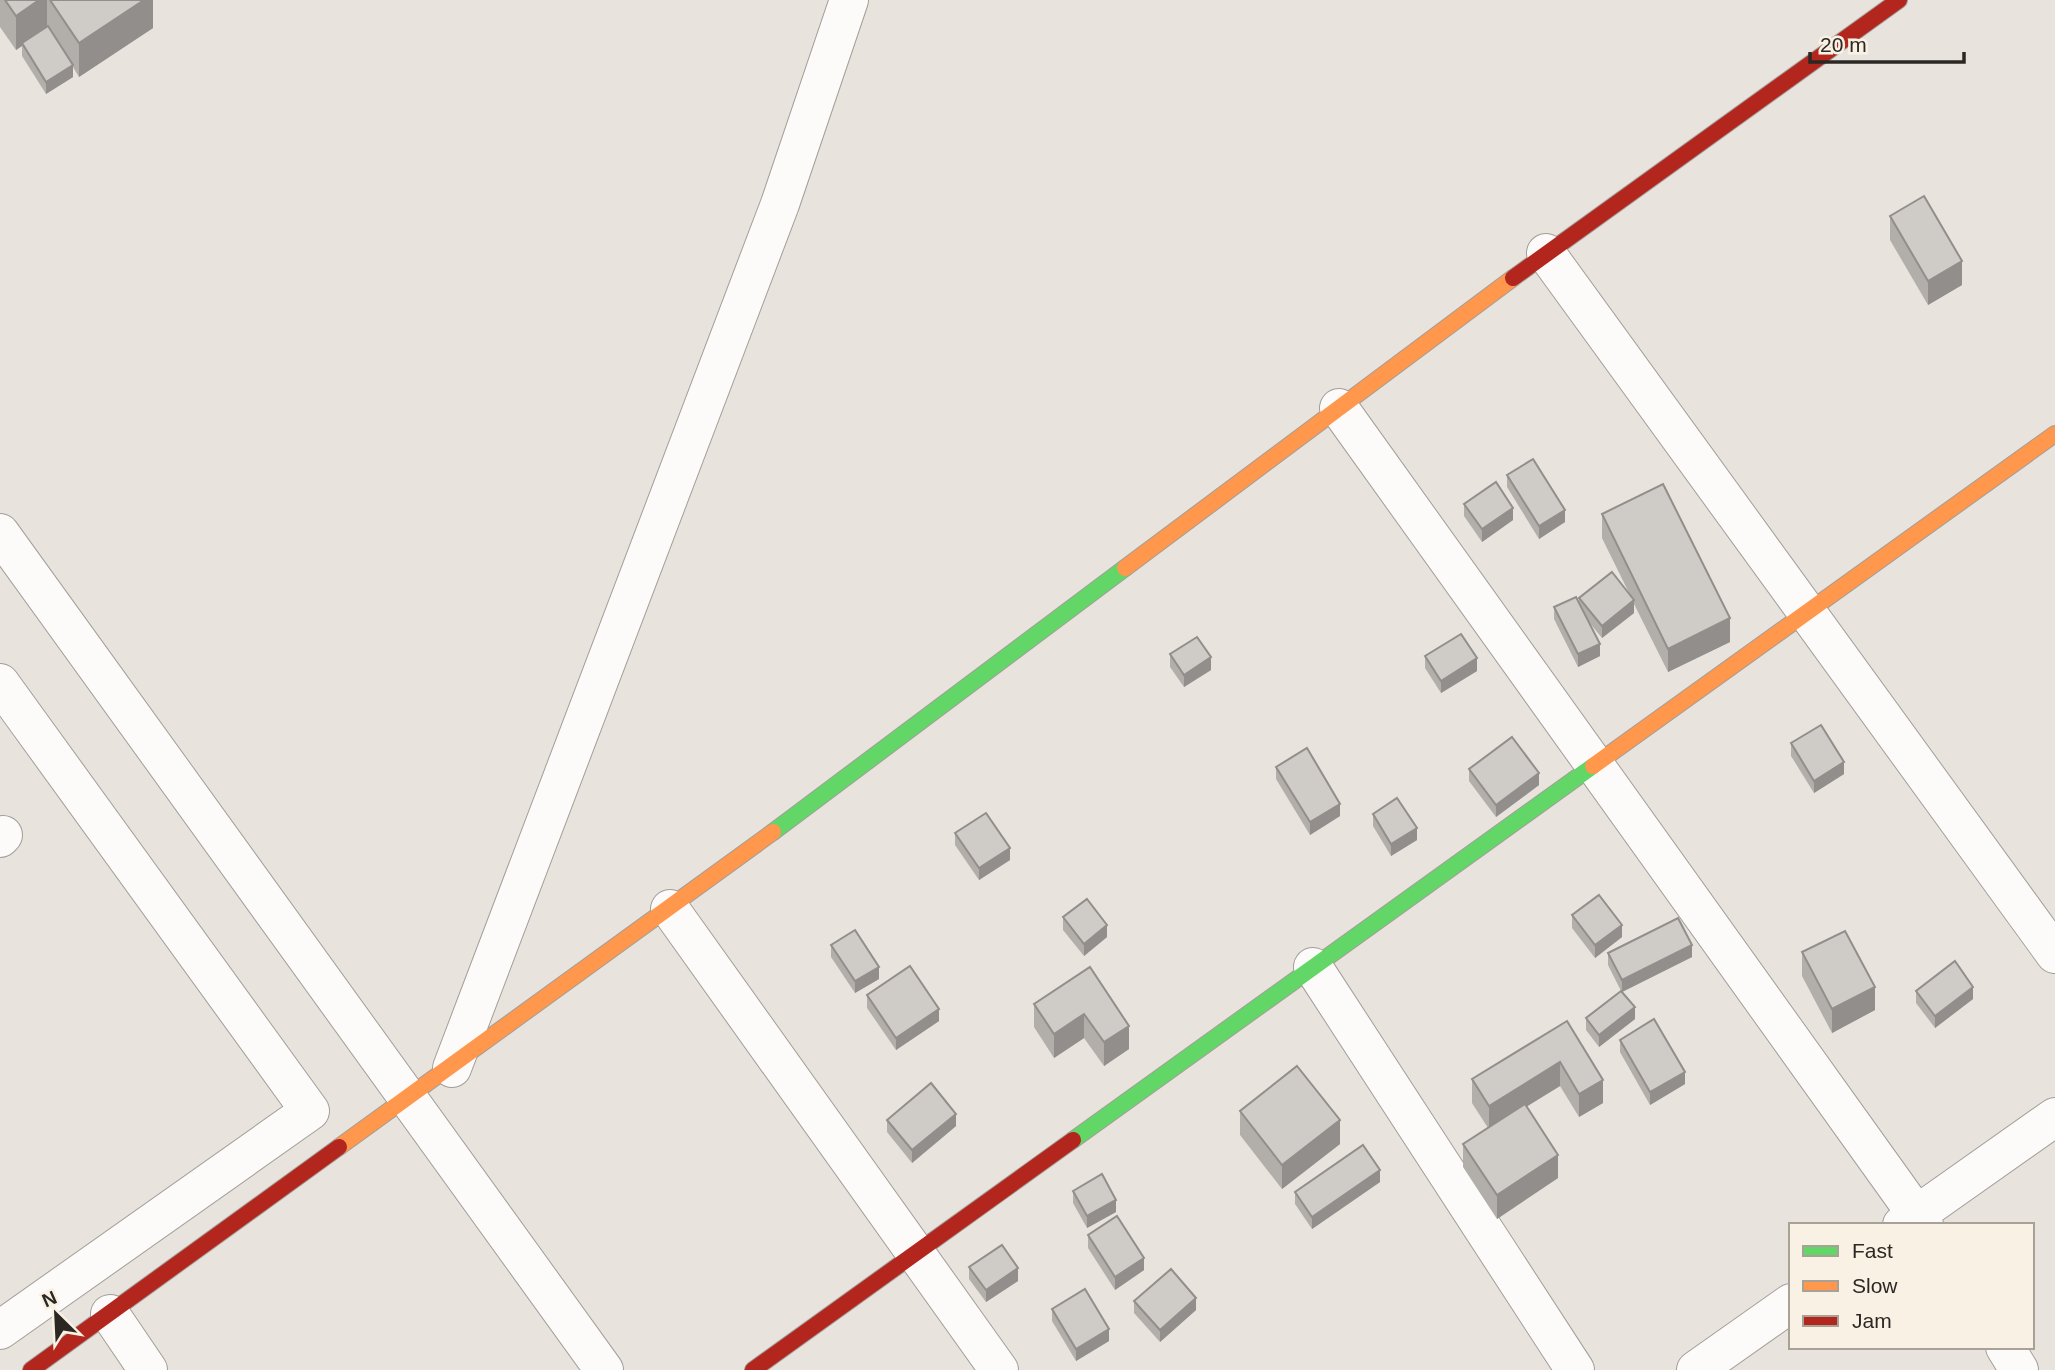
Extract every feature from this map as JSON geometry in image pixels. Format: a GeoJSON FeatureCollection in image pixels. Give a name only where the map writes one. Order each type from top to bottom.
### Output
{"type":"FeatureCollection","features":[{"type":"Feature","properties":{"kind":"street"},"geometry":{"type":"LineString","coordinates":[[452,1068],[780,204],[849,0]]}},
{"type":"Feature","properties":{"kind":"street"},"geometry":{"type":"LineString","coordinates":[[31,1370],[670,909],[1546,253],[1899,0]]}},
{"type":"Feature","properties":{"kind":"street"},"geometry":{"type":"LineString","coordinates":[[1546,253],[2055,954]]}},
{"type":"Feature","properties":{"kind":"street"},"geometry":{"type":"LineString","coordinates":[[1339,408],[1595,764],[1915,1221],[2055,1117]]}},
{"type":"Feature","properties":{"kind":"street"},"geometry":{"type":"LineString","coordinates":[[753,1370],[2055,434]]}},
{"type":"Feature","properties":{"kind":"street"},"geometry":{"type":"LineString","coordinates":[[0,533],[604,1370]]}},
{"type":"Feature","properties":{"kind":"street"},"geometry":{"type":"LineString","coordinates":[[0,683],[310,1111],[0,1330]]}},
{"type":"Feature","properties":{"kind":"street"},"geometry":{"type":"LineString","coordinates":[[670,909],[999,1370]]}},
{"type":"Feature","properties":{"kind":"street"},"geometry":{"type":"LineString","coordinates":[[1313,967],[1575,1370]]}},
{"type":"Feature","properties":{"kind":"street"},"geometry":{"type":"LineString","coordinates":[[1696,1370],[1789,1304]]}},
{"type":"Feature","properties":{"kind":"street"},"geometry":{"type":"LineString","coordinates":[[110,1314],[148,1370]]}},
{"type":"Feature","properties":{"kind":"street"},"geometry":{"type":"LineString","coordinates":[[2006,1349],[2020,1370]]}},
{"type":"Feature","properties":{"kind":"building"},"geometry":{"type":"Polygon","coordinates":[[[5,0],[39,0],[16,16],[5,0]]]}},
{"type":"Feature","properties":{"kind":"building"},"geometry":{"type":"Polygon","coordinates":[[[50,0],[144,0],[79,43],[50,0]]]}},
{"type":"Feature","properties":{"kind":"building"},"geometry":{"type":"Polygon","coordinates":[[[48,26],[73,65],[46,82],[22,43],[48,26]]]}},
{"type":"Feature","properties":{"kind":"building"},"geometry":{"type":"Polygon","coordinates":[[[1924,196],[1962,261],[1928,281],[1890,216],[1924,196]]]}},
{"type":"Feature","properties":{"kind":"building"},"geometry":{"type":"Polygon","coordinates":[[[1533,459],[1565,510],[1539,526],[1507,475],[1533,459]]]}},
{"type":"Feature","properties":{"kind":"building"},"geometry":{"type":"Polygon","coordinates":[[[1496,482],[1513,508],[1482,529],[1464,504],[1496,482]]]}},
{"type":"Feature","properties":{"kind":"building"},"geometry":{"type":"Polygon","coordinates":[[[1663,484],[1730,618],[1668,649],[1602,514],[1663,484]]]}},
{"type":"Feature","properties":{"kind":"building"},"geometry":{"type":"Polygon","coordinates":[[[1612,572],[1634,600],[1602,626],[1579,598],[1612,572]]]}},
{"type":"Feature","properties":{"kind":"building"},"geometry":{"type":"Polygon","coordinates":[[[1576,597],[1600,644],[1578,654],[1554,607],[1576,597]]]}},
{"type":"Feature","properties":{"kind":"building"},"geometry":{"type":"Polygon","coordinates":[[[1461,634],[1477,658],[1441,681],[1425,656],[1461,634]]]}},
{"type":"Feature","properties":{"kind":"building"},"geometry":{"type":"Polygon","coordinates":[[[1197,637],[1211,657],[1184,675],[1170,654],[1197,637]]]}},
{"type":"Feature","properties":{"kind":"building"},"geometry":{"type":"Polygon","coordinates":[[[1821,725],[1844,762],[1814,781],[1791,743],[1821,725]]]}},
{"type":"Feature","properties":{"kind":"building"},"geometry":{"type":"Polygon","coordinates":[[[1512,737],[1539,773],[1496,805],[1469,769],[1512,737]]]}},
{"type":"Feature","properties":{"kind":"building"},"geometry":{"type":"Polygon","coordinates":[[[1307,748],[1340,804],[1310,822],[1276,767],[1307,748]]]}},
{"type":"Feature","properties":{"kind":"building"},"geometry":{"type":"Polygon","coordinates":[[[1397,798],[1417,828],[1391,844],[1373,814],[1397,798]]]}},
{"type":"Feature","properties":{"kind":"building"},"geometry":{"type":"Polygon","coordinates":[[[986,813],[1010,848],[979,868],[955,833],[986,813]]]}},
{"type":"Feature","properties":{"kind":"building"},"geometry":{"type":"Polygon","coordinates":[[[1599,895],[1622,925],[1595,945],[1572,915],[1599,895]]]}},
{"type":"Feature","properties":{"kind":"building"},"geometry":{"type":"Polygon","coordinates":[[[1087,899],[1107,925],[1084,944],[1063,917],[1087,899]]]}},
{"type":"Feature","properties":{"kind":"building"},"geometry":{"type":"Polygon","coordinates":[[[1678,918],[1692,945],[1622,980],[1608,953],[1678,918]]]}},
{"type":"Feature","properties":{"kind":"building"},"geometry":{"type":"Polygon","coordinates":[[[855,930],[879,967],[855,981],[831,945],[855,930]]]}},
{"type":"Feature","properties":{"kind":"building"},"geometry":{"type":"Polygon","coordinates":[[[1845,931],[1875,987],[1832,1009],[1802,952],[1845,931]]]}},
{"type":"Feature","properties":{"kind":"building"},"geometry":{"type":"Polygon","coordinates":[[[1955,961],[1973,987],[1935,1016],[1916,991],[1955,961]]]}},
{"type":"Feature","properties":{"kind":"building"},"geometry":{"type":"Polygon","coordinates":[[[910,966],[939,1009],[896,1038],[867,995],[910,966]]]}},
{"type":"Feature","properties":{"kind":"building"},"geometry":{"type":"Polygon","coordinates":[[[1090,967],[1129,1026],[1104,1042],[1084,1014],[1054,1034],[1034,1004],[1090,967]]]}},
{"type":"Feature","properties":{"kind":"building"},"geometry":{"type":"Polygon","coordinates":[[[1621,991],[1635,1007],[1599,1035],[1586,1018],[1621,991]]]}},
{"type":"Feature","properties":{"kind":"building"},"geometry":{"type":"Polygon","coordinates":[[[1654,1019],[1685,1072],[1650,1092],[1620,1040],[1654,1019]]]}},
{"type":"Feature","properties":{"kind":"building"},"geometry":{"type":"Polygon","coordinates":[[[1567,1021],[1603,1080],[1579,1094],[1560,1062],[1489,1106],[1472,1079],[1567,1021]]]}},
{"type":"Feature","properties":{"kind":"building"},"geometry":{"type":"Polygon","coordinates":[[[1297,1066],[1340,1120],[1282,1165],[1240,1111],[1297,1066]]]}},
{"type":"Feature","properties":{"kind":"building"},"geometry":{"type":"Polygon","coordinates":[[[931,1083],[956,1114],[912,1150],[887,1120],[931,1083]]]}},
{"type":"Feature","properties":{"kind":"building"},"geometry":{"type":"Polygon","coordinates":[[[1525,1104],[1558,1155],[1497,1195],[1463,1144],[1525,1104]]]}},
{"type":"Feature","properties":{"kind":"building"},"geometry":{"type":"Polygon","coordinates":[[[1363,1145],[1380,1170],[1312,1217],[1295,1192],[1363,1145]]]}},
{"type":"Feature","properties":{"kind":"building"},"geometry":{"type":"Polygon","coordinates":[[[1102,1174],[1116,1200],[1087,1216],[1073,1191],[1102,1174]]]}},
{"type":"Feature","properties":{"kind":"building"},"geometry":{"type":"Polygon","coordinates":[[[1117,1216],[1144,1258],[1115,1277],[1088,1235],[1117,1216]]]}},
{"type":"Feature","properties":{"kind":"building"},"geometry":{"type":"Polygon","coordinates":[[[1002,1245],[1018,1268],[986,1290],[969,1267],[1002,1245]]]}},
{"type":"Feature","properties":{"kind":"building"},"geometry":{"type":"Polygon","coordinates":[[[1171,1269],[1196,1298],[1160,1330],[1134,1301],[1171,1269]]]}},
{"type":"Feature","properties":{"kind":"building"},"geometry":{"type":"Polygon","coordinates":[[[1085,1289],[1109,1329],[1076,1349],[1052,1309],[1085,1289]]]}},
{"type":"Feature","properties":{"kind":"traffic: fast"},"geometry":{"type":"LineString","coordinates":[[773,832],[1125,568]]}},
{"type":"Feature","properties":{"kind":"traffic: fast"},"geometry":{"type":"LineString","coordinates":[[1073,1140],[1593,766]]}},
{"type":"Feature","properties":{"kind":"traffic: slow"},"geometry":{"type":"LineString","coordinates":[[1125,568],[1513,278]]}},
{"type":"Feature","properties":{"kind":"traffic: slow"},"geometry":{"type":"LineString","coordinates":[[1593,766],[2055,434]]}},
{"type":"Feature","properties":{"kind":"traffic: slow"},"geometry":{"type":"LineString","coordinates":[[339,1147],[773,832]]}},
{"type":"Feature","properties":{"kind":"traffic: jam"},"geometry":{"type":"LineString","coordinates":[[1513,278],[1899,0]]}},
{"type":"Feature","properties":{"kind":"traffic: jam"},"geometry":{"type":"LineString","coordinates":[[753,1370],[1073,1140]]}},
{"type":"Feature","properties":{"kind":"traffic: jam"},"geometry":{"type":"LineString","coordinates":[[31,1370],[339,1147]]}}]}
